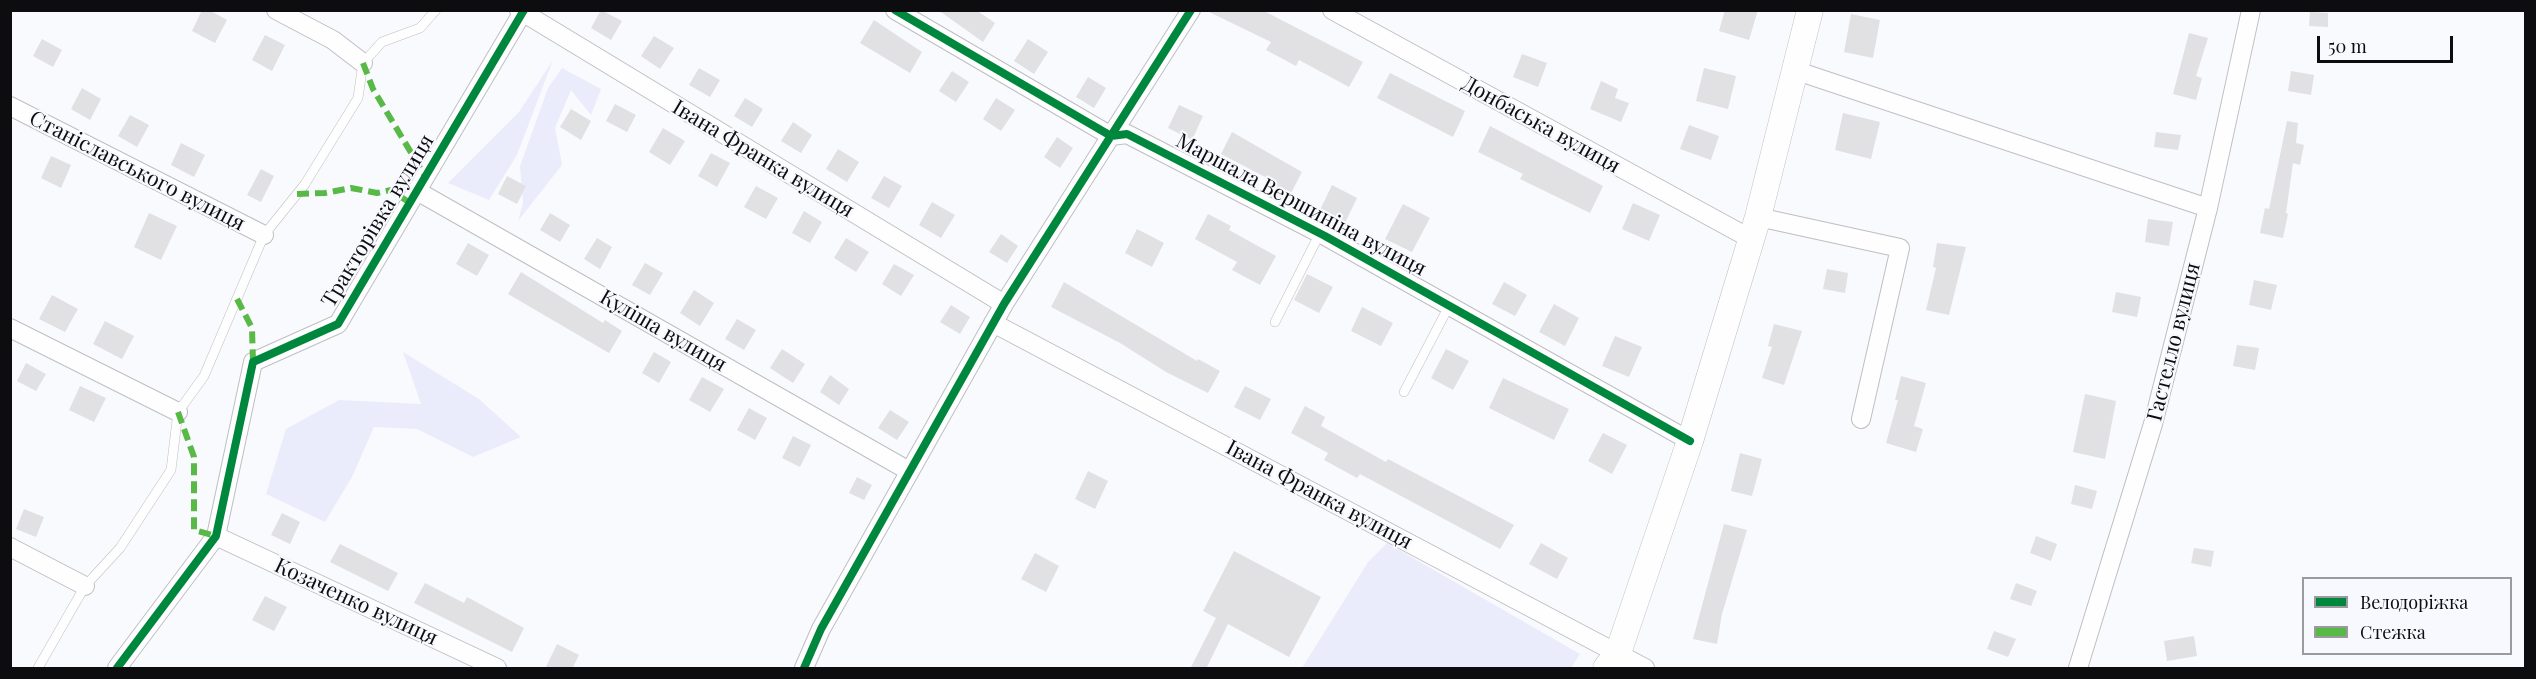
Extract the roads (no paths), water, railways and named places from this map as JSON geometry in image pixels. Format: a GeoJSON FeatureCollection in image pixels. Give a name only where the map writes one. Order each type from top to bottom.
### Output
{"type":"FeatureCollection","features":[{"type":"Feature","properties":{"kind":"main road"},"geometry":{"type":"LineString","coordinates":[[1612,661],[1690,441],[1755,228],[1810,10]]}},
{"type":"Feature","properties":{"kind":"street"},"geometry":{"type":"LineString","coordinates":[[276,10],[333,40],[363,63]]}},
{"type":"Feature","properties":{"kind":"street","name":"Маршала Вершиніна вулиця"},"geometry":{"type":"LineString","coordinates":[[895,10],[1111,136],[1127,134],[1320,233],[1450,304],[1690,441]]}},
{"type":"Feature","properties":{"kind":"street"},"geometry":{"type":"LineString","coordinates":[[804,669],[821,629],[1004,304],[1191,10]]}},
{"type":"Feature","properties":{"kind":"street","name":"Донбаська вулиця"},"geometry":{"type":"LineString","coordinates":[[1332,10],[1755,228],[1900,248],[1861,419]]}},
{"type":"Feature","properties":{"kind":"street","name":"Гастелло вулиця"},"geometry":{"type":"LineString","coordinates":[[2078,669],[2153,424],[2208,208],[2251,10]]}},
{"type":"Feature","properties":{"kind":"street","name":"Тракторівка вулиця"},"geometry":{"type":"LineString","coordinates":[[117,669],[216,536],[253,362],[338,324],[522,12]]}},
{"type":"Feature","properties":{"kind":"street","name":"Івана Франка вулиця"},"geometry":{"type":"LineString","coordinates":[[522,12],[1004,304]]}},
{"type":"Feature","properties":{"kind":"street"},"geometry":{"type":"LineString","coordinates":[[1794,70],[2208,208]]}},
{"type":"Feature","properties":{"kind":"street","name":"Станіславського вулиця"},"geometry":{"type":"LineString","coordinates":[[10,106],[264,235]]}},
{"type":"Feature","properties":{"kind":"street","name":"Куліша вулиця"},"geometry":{"type":"LineString","coordinates":[[417,191],[909,471]]}},
{"type":"Feature","properties":{"kind":"street","name":"Івана Франка вулиця"},"geometry":{"type":"LineString","coordinates":[[993,323],[1612,661],[1645,669]]}},
{"type":"Feature","properties":{"kind":"street"},"geometry":{"type":"LineString","coordinates":[[10,328],[178,412]]}},
{"type":"Feature","properties":{"kind":"street","name":"Козаченко вулиця"},"geometry":{"type":"LineString","coordinates":[[216,536],[496,669]]}},
{"type":"Feature","properties":{"kind":"street"},"geometry":{"type":"LineString","coordinates":[[10,547],[85,586]]}},
{"type":"Feature","properties":{"kind":"lane"},"geometry":{"type":"LineString","coordinates":[[38,669],[85,586],[120,548],[171,470],[178,412],[204,376],[264,235],[305,184],[358,98],[363,63],[382,42],[420,28],[436,10]]}},
{"type":"Feature","properties":{"kind":"lane"},"geometry":{"type":"LineString","coordinates":[[1275,322],[1320,233]]}},
{"type":"Feature","properties":{"kind":"lane"},"geometry":{"type":"LineString","coordinates":[[1404,392],[1450,304]]}}]}
